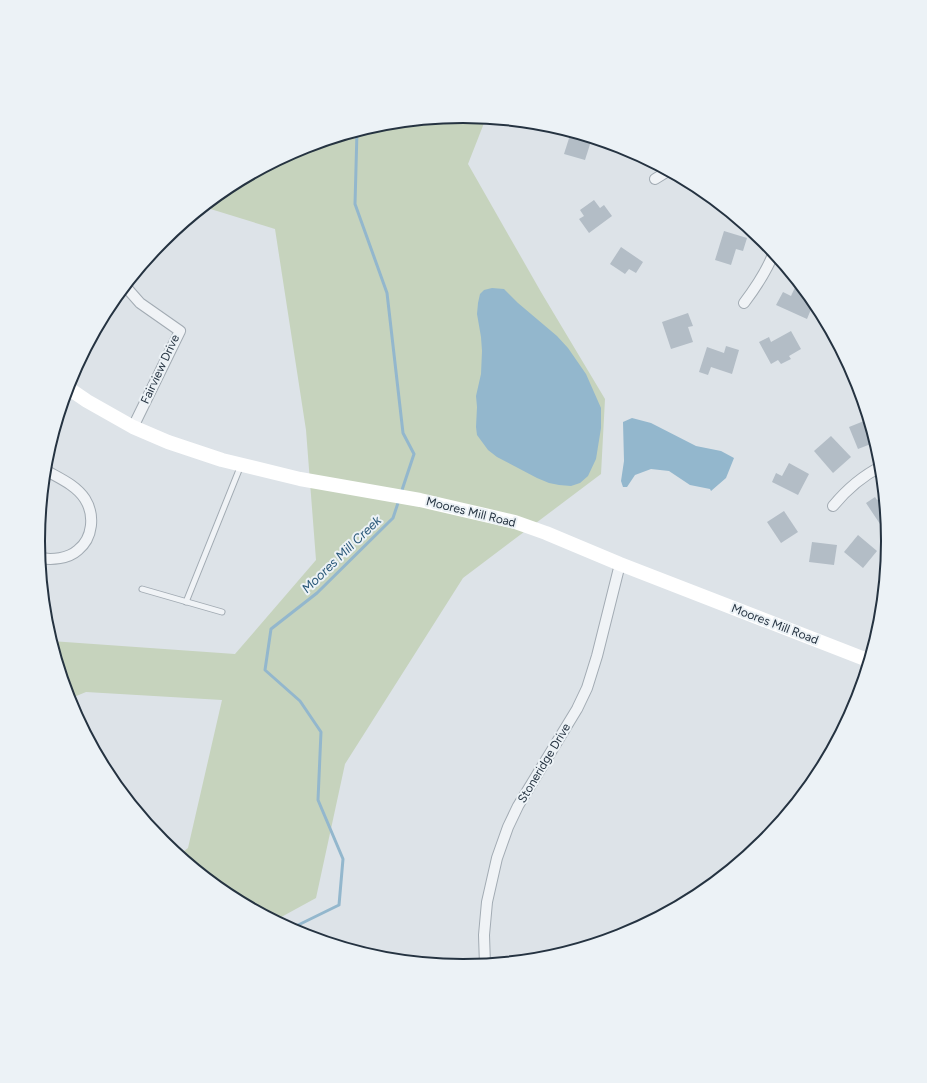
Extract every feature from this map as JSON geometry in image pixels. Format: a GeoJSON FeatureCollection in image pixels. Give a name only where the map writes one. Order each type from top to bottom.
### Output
{"type":"FeatureCollection","features":[{"type":"Feature","properties":{"kind":"street"},"geometry":{"type":"LineString","coordinates":[[655,179],[663,174]]}},
{"type":"Feature","properties":{"kind":"street"},"geometry":{"type":"LineString","coordinates":[[744,303],[758,284],[771,259]]}},
{"type":"Feature","properties":{"kind":"street","name":"Fairview Drive"},"geometry":{"type":"LineString","coordinates":[[129,290],[140,303],[180,331],[133,427]]}},
{"type":"Feature","properties":{"kind":"street","name":"Moores Mill Road"},"geometry":{"type":"LineString","coordinates":[[73,391],[133,427],[168,442],[222,460],[300,478],[420,500],[515,522],[865,659]]}},
{"type":"Feature","properties":{"kind":"street"},"geometry":{"type":"LineString","coordinates":[[833,506],[857,481],[875,470]]}},
{"type":"Feature","properties":{"kind":"street"},"geometry":{"type":"LineString","coordinates":[[46,559],[51,560],[67,556],[78,550],[87,538],[92,523],[90,511],[85,499],[75,487],[51,473]]}},
{"type":"Feature","properties":{"kind":"street","name":"Stoneridge Drive"},"geometry":{"type":"LineString","coordinates":[[485,959],[484,935],[487,902],[498,858],[508,827],[518,806],[577,709],[587,688],[597,656],[620,564]]}},
{"type":"Feature","properties":{"kind":"lane"},"geometry":{"type":"LineString","coordinates":[[186,602],[241,465]]}},
{"type":"Feature","properties":{"kind":"lane"},"geometry":{"type":"LineString","coordinates":[[142,589],[222,612]]}},
{"type":"Feature","properties":{"kind":"green space"},"geometry":{"type":"Polygon","coordinates":[[[436,124],[484,124],[468,164],[541,292],[605,399],[601,474],[463,578],[345,764],[316,898],[280,918],[254,904],[209,874],[183,852],[188,848],[222,700],[86,692],[75,697],[67,676],[57,641],[235,654],[316,560],[306,430],[275,229],[209,209],[254,179],[278,166],[329,145],[355,137],[409,127],[436,124]]]}},
{"type":"Feature","properties":{"kind":"water"},"geometry":{"type":"Polygon","coordinates":[[[492,288],[504,289],[557,336],[568,348],[586,374],[601,408],[601,428],[596,459],[588,476],[580,483],[571,486],[559,485],[537,478],[497,457],[488,450],[477,435],[476,396],[481,374],[482,351],[477,314],[478,303],[480,294],[484,290],[492,288]]]}},
{"type":"Feature","properties":{"kind":"water"},"geometry":{"type":"Polygon","coordinates":[[[632,418],[651,423],[696,446],[721,451],[734,458],[726,478],[711,491],[710,489],[690,485],[669,471],[651,469],[635,475],[627,487],[623,487],[621,481],[624,461],[623,422],[632,418]]]}},
{"type":"Feature","properties":{"kind":"building"},"geometry":{"type":"Polygon","coordinates":[[[570,136],[591,143],[585,160],[564,154],[570,136]]]}},
{"type":"Feature","properties":{"kind":"building"},"geometry":{"type":"Polygon","coordinates":[[[594,200],[600,208],[604,205],[612,216],[589,233],[579,219],[584,216],[580,210],[594,200]]]}},
{"type":"Feature","properties":{"kind":"building"},"geometry":{"type":"Polygon","coordinates":[[[724,231],[747,238],[743,251],[736,249],[731,265],[715,260],[724,231]]]}},
{"type":"Feature","properties":{"kind":"building"},"geometry":{"type":"Polygon","coordinates":[[[621,247],[643,262],[636,273],[629,269],[625,274],[610,264],[621,247]]]}},
{"type":"Feature","properties":{"kind":"building"},"geometry":{"type":"Polygon","coordinates":[[[795,286],[811,309],[807,319],[776,305],[783,292],[791,296],[795,286]]]}},
{"type":"Feature","properties":{"kind":"building"},"geometry":{"type":"Polygon","coordinates":[[[688,313],[693,326],[688,327],[693,342],[671,349],[662,322],[688,313]]]}},
{"type":"Feature","properties":{"kind":"building"},"geometry":{"type":"Polygon","coordinates":[[[791,331],[801,349],[789,356],[791,359],[781,364],[778,360],[771,364],[759,342],[769,337],[771,342],[791,331]]]}},
{"type":"Feature","properties":{"kind":"building"},"geometry":{"type":"Polygon","coordinates":[[[726,346],[739,350],[732,374],[711,367],[708,375],[699,372],[707,347],[724,353],[726,346]]]}},
{"type":"Feature","properties":{"kind":"building"},"geometry":{"type":"Polygon","coordinates":[[[864,421],[870,444],[858,449],[849,427],[864,421]]]}},
{"type":"Feature","properties":{"kind":"building"},"geometry":{"type":"Polygon","coordinates":[[[831,436],[851,457],[833,473],[814,451],[831,436]]]}},
{"type":"Feature","properties":{"kind":"building"},"geometry":{"type":"Polygon","coordinates":[[[789,463],[809,474],[798,495],[772,482],[776,473],[782,476],[789,463]]]}},
{"type":"Feature","properties":{"kind":"building"},"geometry":{"type":"Polygon","coordinates":[[[875,497],[877,500],[879,498],[881,526],[866,503],[875,497]]]}},
{"type":"Feature","properties":{"kind":"building"},"geometry":{"type":"Polygon","coordinates":[[[784,511],[798,532],[781,543],[767,522],[784,511]]]}},
{"type":"Feature","properties":{"kind":"building"},"geometry":{"type":"Polygon","coordinates":[[[858,535],[877,551],[863,568],[844,552],[858,535]]]}},
{"type":"Feature","properties":{"kind":"building"},"geometry":{"type":"Polygon","coordinates":[[[812,542],[837,545],[834,565],[809,562],[812,542]]]}},
{"type":"Feature","properties":{"kind":"waterway","name":"Moores Mill Creek"},"geometry":{"type":"LineString","coordinates":[[357,137],[355,204],[387,293],[403,433],[414,454],[401,493]]}},
{"type":"Feature","properties":{"kind":"waterway","name":"Moores Mill Creek"},"geometry":{"type":"LineString","coordinates":[[297,925],[339,905],[343,859],[318,800],[321,732],[300,701],[265,670],[271,629],[317,593],[393,518],[399,500]]}}]}
